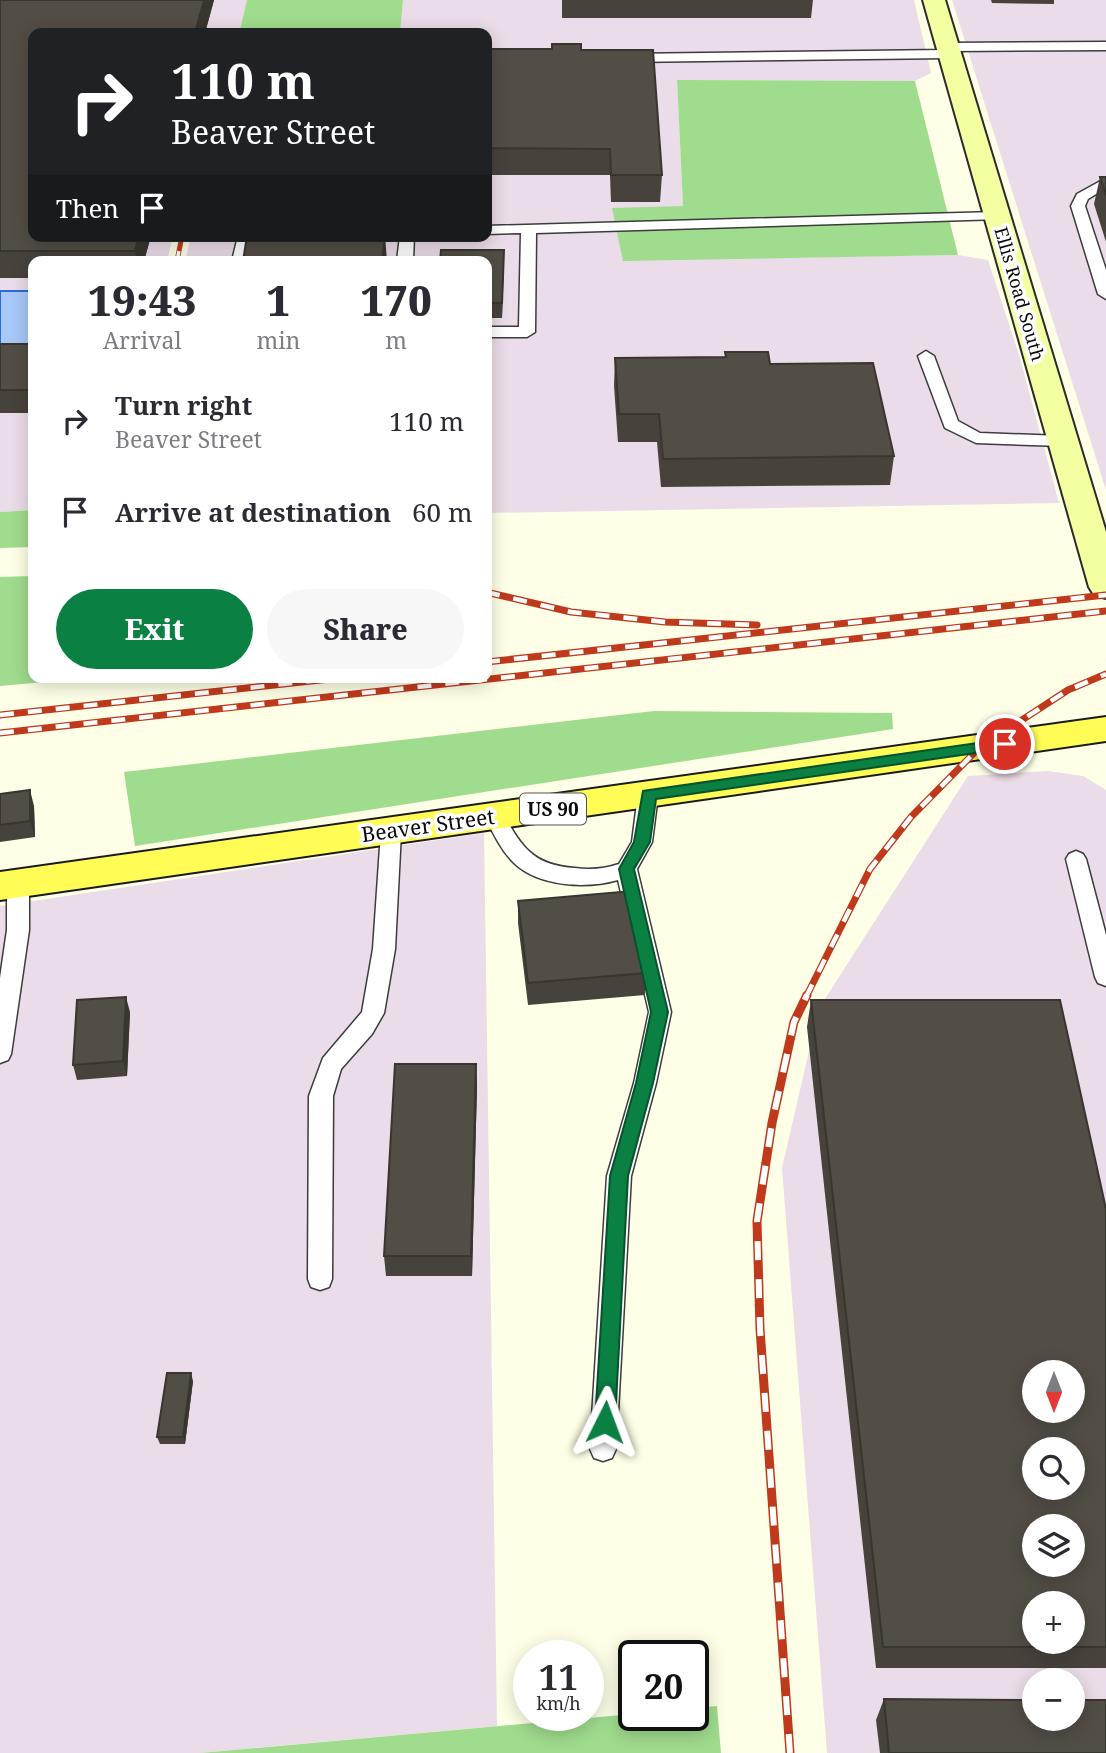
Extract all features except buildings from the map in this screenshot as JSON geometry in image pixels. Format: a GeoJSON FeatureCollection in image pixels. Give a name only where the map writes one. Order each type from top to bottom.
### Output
{"type":"FeatureCollection","features":[{"type":"Feature","properties":{"kind":"main road","name":"Beaver Street"},"geometry":{"type":"LineString","coordinates":[[9,885],[1106,729]]}},
{"type":"Feature","properties":{"kind":"street","name":"Ellis Road South"},"geometry":{"type":"LineString","coordinates":[[934,0],[1106,587]]}},
{"type":"Feature","properties":{"kind":"lane"},"geometry":{"type":"LineString","coordinates":[[615,58],[1106,46]]}},
{"type":"Feature","properties":{"kind":"lane"},"geometry":{"type":"LineString","coordinates":[[1106,181],[1082,197],[1078,206],[1106,294]]}},
{"type":"Feature","properties":{"kind":"lane"},"geometry":{"type":"LineString","coordinates":[[492,230],[996,216]]}},
{"type":"Feature","properties":{"kind":"lane"},"geometry":{"type":"LineString","coordinates":[[492,332],[527,332],[529,228]]}},
{"type":"Feature","properties":{"kind":"lane"},"geometry":{"type":"LineString","coordinates":[[926,356],[951,424],[976,438],[1062,440]]}},
{"type":"Feature","properties":{"kind":"lane"},"geometry":{"type":"LineString","coordinates":[[495,817],[509,845],[527,864],[547,874],[601,878],[626,869],[642,842],[649,795]]}},
{"type":"Feature","properties":{"kind":"lane"},"geometry":{"type":"LineString","coordinates":[[320,1279],[321,1096],[331,1065],[364,1028],[373,1013],[384,948],[391,832]]}},
{"type":"Feature","properties":{"kind":"lane"},"geometry":{"type":"LineString","coordinates":[[1076,859],[1106,977]]}},
{"type":"Feature","properties":{"kind":"lane"},"geometry":{"type":"LineString","coordinates":[[603,1450],[619,1176],[645,1083],[660,1012],[626,869]]}},
{"type":"Feature","properties":{"kind":"lane"},"geometry":{"type":"LineString","coordinates":[[0,1054],[18,930],[9,885]]}},
{"type":"Feature","properties":{"kind":"shaded area"},"geometry":{"type":"Polygon","coordinates":[[[0,0],[247,0],[240,28],[28,28],[28,242],[172,242],[168,256],[28,256],[28,510],[0,512],[0,0]]]}},
{"type":"Feature","properties":{"kind":"shaded area"},"geometry":{"type":"Polygon","coordinates":[[[403,0],[914,0],[931,73],[915,81],[677,80],[683,207],[623,260],[958,255],[988,260],[1020,358],[1059,503],[492,513],[492,256],[186,256],[190,242],[492,242],[492,28],[400,28],[403,0]]]}},
{"type":"Feature","properties":{"kind":"shaded area"},"geometry":{"type":"Polygon","coordinates":[[[952,0],[1106,0],[1106,490],[952,0]]]}},
{"type":"Feature","properties":{"kind":"shaded area"},"geometry":{"type":"Polygon","coordinates":[[[1048,771],[1083,776],[1106,790],[1106,1753],[827,1753],[782,1168],[819,1008],[968,776],[1048,771]]]}},
{"type":"Feature","properties":{"kind":"shaded area"},"geometry":{"type":"Polygon","coordinates":[[[484,833],[497,1726],[200,1753],[0,1753],[0,906],[484,833]]]}},
{"type":"Feature","properties":{"kind":"green space"},"geometry":{"type":"Polygon","coordinates":[[[247,0],[403,0],[400,28],[240,28],[247,0]]]}},
{"type":"Feature","properties":{"kind":"green space"},"geometry":{"type":"Polygon","coordinates":[[[677,80],[915,81],[958,255],[623,261],[612,208],[683,206],[677,80]]]}},
{"type":"Feature","properties":{"kind":"green space"},"geometry":{"type":"Polygon","coordinates":[[[28,510],[28,547],[0,548],[0,512],[28,510]]]}},
{"type":"Feature","properties":{"kind":"green space"},"geometry":{"type":"Polygon","coordinates":[[[28,576],[28,683],[34,683],[0,686],[0,577],[28,576]]]}},
{"type":"Feature","properties":{"kind":"green space"},"geometry":{"type":"Polygon","coordinates":[[[654,711],[892,713],[893,729],[135,846],[124,772],[654,711]]]}},
{"type":"Feature","properties":{"kind":"green space"},"geometry":{"type":"Polygon","coordinates":[[[717,1706],[721,1753],[200,1753],[513,1725],[513,1731],[604,1731],[604,1717],[618,1715],[618,1731],[709,1731],[709,1707],[717,1706]]]}},
{"type":"Feature","properties":{"kind":"water"},"geometry":{"type":"Polygon","coordinates":[[[0,291],[28,291],[28,356],[0,356],[0,291]]]}},
{"type":"Feature","properties":{"kind":"railway"},"geometry":{"type":"LineString","coordinates":[[178,256],[181,242]]}},
{"type":"Feature","properties":{"kind":"railway"},"geometry":{"type":"LineString","coordinates":[[492,593],[571,612],[665,622],[757,625]]}},
{"type":"Feature","properties":{"kind":"railway"},"geometry":{"type":"LineString","coordinates":[[492,661],[1106,595]]}},
{"type":"Feature","properties":{"kind":"railway"},"geometry":{"type":"LineString","coordinates":[[492,679],[1106,611]]}},
{"type":"Feature","properties":{"kind":"railway"},"geometry":{"type":"LineString","coordinates":[[807,995],[870,869],[911,817],[979,748],[1068,690],[1106,674]]}},
{"type":"Feature","properties":{"kind":"railway"},"geometry":{"type":"LineString","coordinates":[[0,715],[293,683]]}},
{"type":"Feature","properties":{"kind":"railway"},"geometry":{"type":"LineString","coordinates":[[0,733],[453,683]]}},
{"type":"Feature","properties":{"kind":"railway"},"geometry":{"type":"LineString","coordinates":[[790,1753],[760,1329],[757,1221],[772,1123],[794,1022],[807,995]]}},
{"type":"Feature","properties":{"kind":"route"},"geometry":{"type":"LineString","coordinates":[[605,1422],[619,1176],[645,1083],[660,1012],[626,869],[642,842],[649,795],[1005,744]]}}]}
